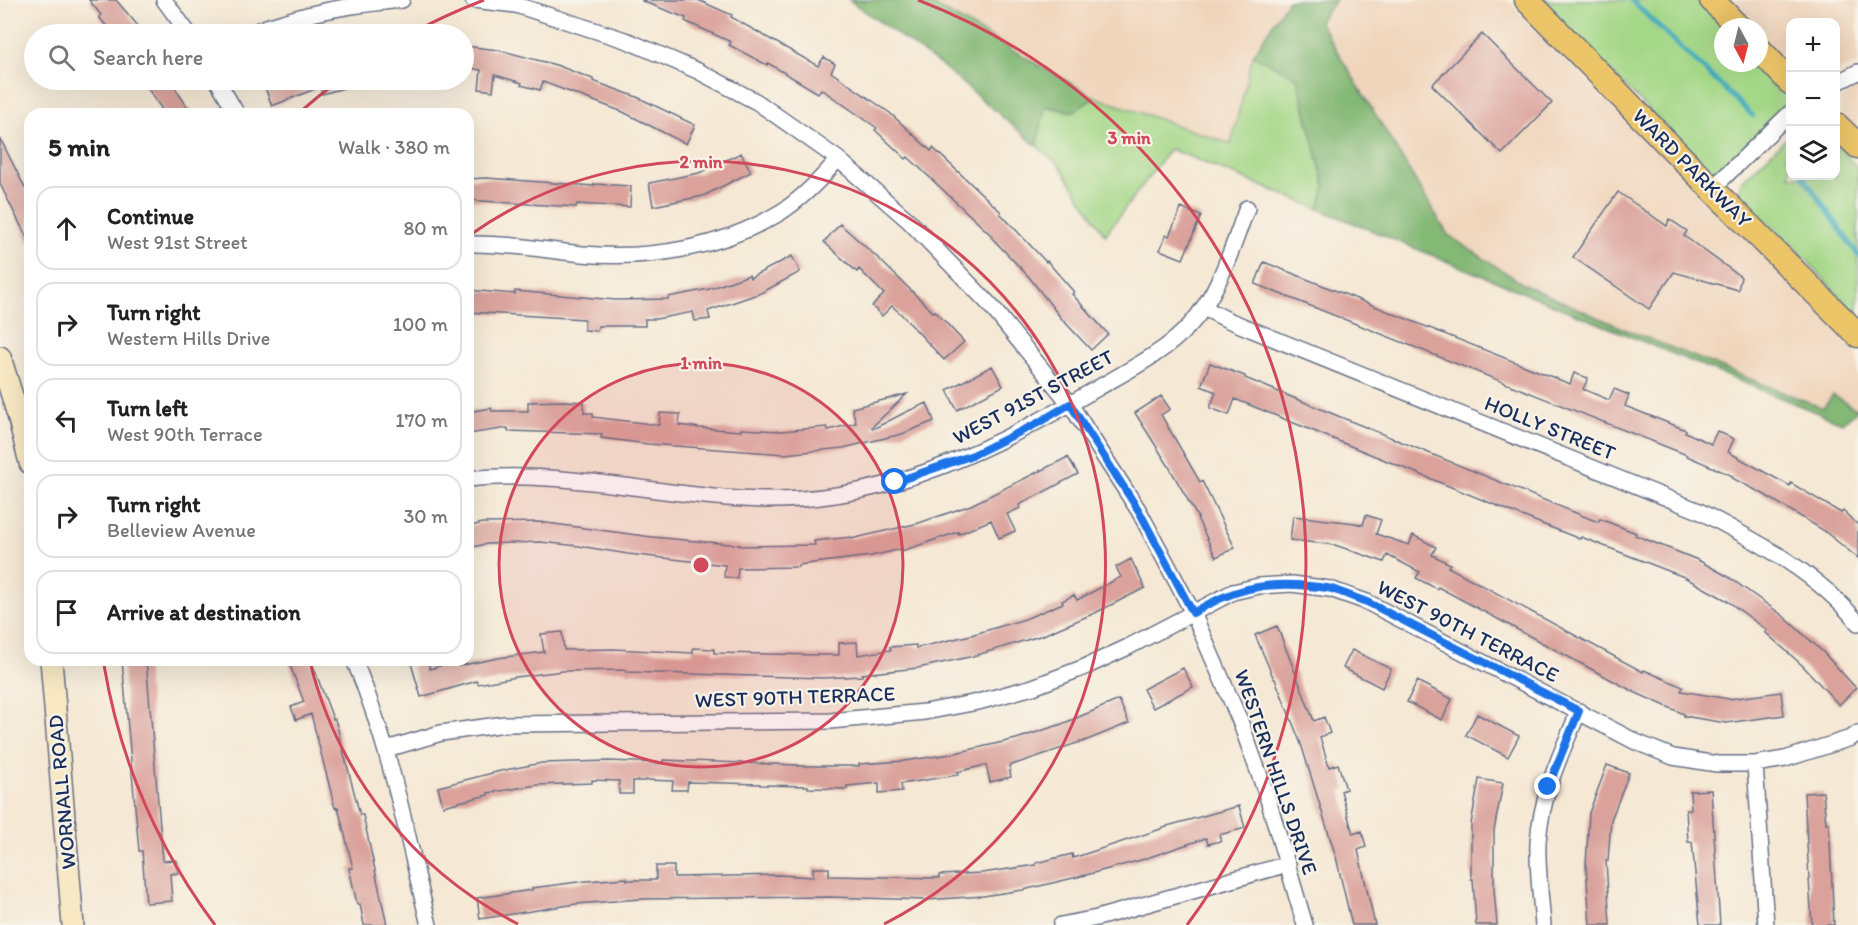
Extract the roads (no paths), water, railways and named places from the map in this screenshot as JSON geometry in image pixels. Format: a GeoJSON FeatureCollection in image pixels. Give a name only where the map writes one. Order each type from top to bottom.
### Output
{"type":"FeatureCollection","features":[{"type":"Feature","properties":{"kind":"main road","name":"WARD PARKWAY"},"geometry":{"type":"LineString","coordinates":[[1527,0],[1858,335]]}},
{"type":"Feature","properties":{"kind":"main road"},"geometry":{"type":"LineString","coordinates":[[1712,0],[1729,18]]}},
{"type":"Feature","properties":{"kind":"main road"},"geometry":{"type":"LineString","coordinates":[[1768,58],[1786,77]]}},
{"type":"Feature","properties":{"kind":"main road"},"geometry":{"type":"LineString","coordinates":[[1837,126],[1858,146]]}},
{"type":"Feature","properties":{"kind":"main road"},"geometry":{"type":"LineString","coordinates":[[0,357],[24,440]]}},
{"type":"Feature","properties":{"kind":"main road","name":"WORNALL ROAD"},"geometry":{"type":"LineString","coordinates":[[51,666],[73,925]]}},
{"type":"Feature","properties":{"kind":"street"},"geometry":{"type":"LineString","coordinates":[[165,0],[182,24]]}},
{"type":"Feature","properties":{"kind":"street"},"geometry":{"type":"LineString","coordinates":[[277,24],[353,4],[402,0]]}},
{"type":"Feature","properties":{"kind":"street","name":"WESTERN HILLS DRIVE"},"geometry":{"type":"LineString","coordinates":[[473,0],[516,5],[628,41],[688,67],[757,102],[838,159],[909,221],[990,305],[1070,404],[1139,511],[1193,613],[1240,721],[1267,796],[1305,925]]}},
{"type":"Feature","properties":{"kind":"street"},"geometry":{"type":"LineString","coordinates":[[1840,81],[1858,72]]}},
{"type":"Feature","properties":{"kind":"street"},"geometry":{"type":"LineString","coordinates":[[224,90],[234,108]]}},
{"type":"Feature","properties":{"kind":"street"},"geometry":{"type":"LineString","coordinates":[[1712,189],[1786,118]]}},
{"type":"Feature","properties":{"kind":"street"},"geometry":{"type":"LineString","coordinates":[[474,243],[584,254],[621,255],[657,253],[699,246],[739,233],[782,212],[813,187],[838,159]]}},
{"type":"Feature","properties":{"kind":"street","name":"WEST 91ST STREET"},"geometry":{"type":"LineString","coordinates":[[474,478],[543,477],[743,500],[821,498],[895,482],[973,455],[1036,424],[1132,369],[1173,341],[1204,308],[1230,256],[1247,208]]}},
{"type":"Feature","properties":{"kind":"street","name":"HOLLY STREET"},"geometry":{"type":"LineString","coordinates":[[1204,308],[1228,321],[1699,510],[1749,537],[1803,571],[1845,607],[1858,623]]}},
{"type":"Feature","properties":{"kind":"street","name":"WEST 90TH TERRACE"},"geometry":{"type":"LineString","coordinates":[[387,749],[441,733],[505,724],[830,722],[925,712],[978,702],[1033,687],[1085,667],[1233,592],[1259,586],[1292,584],[1330,589],[1367,602],[1579,711],[1596,722],[1673,757],[1717,764],[1755,764],[1796,756],[1858,734]]}},
{"type":"Feature","properties":{"kind":"street"},"geometry":{"type":"LineString","coordinates":[[357,666],[387,749],[429,925]]}},
{"type":"Feature","properties":{"kind":"street"},"geometry":{"type":"LineString","coordinates":[[1543,925],[1538,843],[1540,822],[1548,787],[1579,711]]}},
{"type":"Feature","properties":{"kind":"street"},"geometry":{"type":"LineString","coordinates":[[1755,764],[1766,925]]}},
{"type":"Feature","properties":{"kind":"street"},"geometry":{"type":"LineString","coordinates":[[1060,925],[1097,918],[1288,864]]}},
{"type":"Feature","properties":{"kind":"waterway"},"geometry":{"type":"LineString","coordinates":[[1631,0],[1753,116]]}},
{"type":"Feature","properties":{"kind":"waterway"},"geometry":{"type":"LineString","coordinates":[[1806,180],[1858,255]]}}]}
